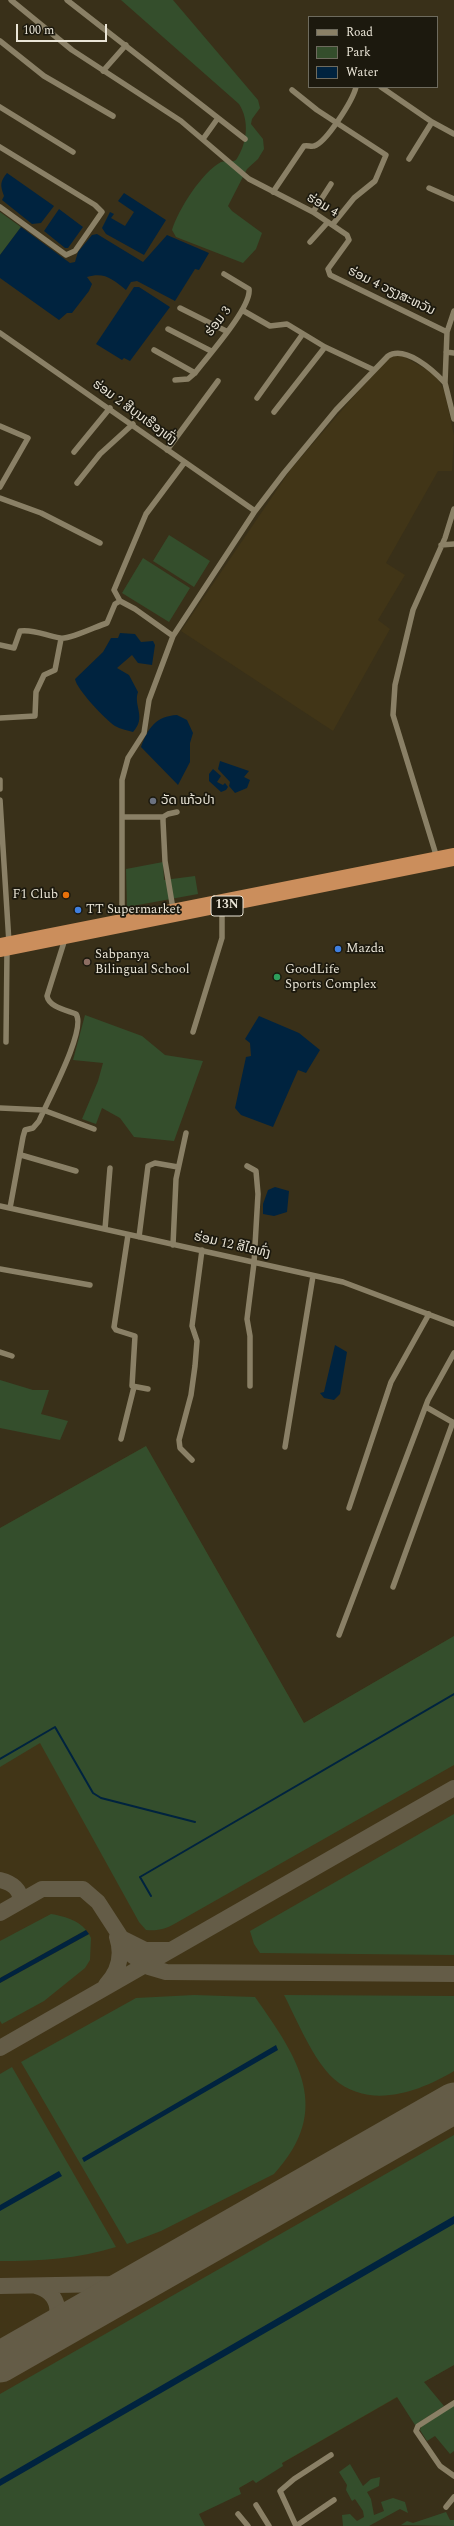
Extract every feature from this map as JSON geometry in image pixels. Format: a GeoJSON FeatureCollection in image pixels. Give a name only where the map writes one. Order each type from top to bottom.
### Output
{"type":"FeatureCollection","features":[{"type":"Feature","properties":{"kind":"highway","name":"13N"},"geometry":{"type":"LineString","coordinates":[[5,947],[65,938],[222,907],[438,860],[454,853]]}},
{"type":"Feature","properties":{"kind":"highway","name":"13N"},"geometry":{"type":"LineString","coordinates":[[5,947],[122,918],[438,860],[454,861]]}},
{"type":"Feature","properties":{"kind":"street","name":"ຮ່ອມ 4"},"geometry":{"type":"LineString","coordinates":[[11,0],[60,40],[103,71],[181,121],[203,138],[249,179],[313,212],[347,235],[348,240],[328,269]]}},
{"type":"Feature","properties":{"kind":"street"},"geometry":{"type":"LineString","coordinates":[[67,0],[245,139]]}},
{"type":"Feature","properties":{"kind":"street"},"geometry":{"type":"LineString","coordinates":[[0,40],[44,76],[113,116]]}},
{"type":"Feature","properties":{"kind":"street"},"geometry":{"type":"LineString","coordinates":[[103,71],[126,45]]}},
{"type":"Feature","properties":{"kind":"street"},"geometry":{"type":"LineString","coordinates":[[273,192],[304,146],[313,146],[320,142],[336,122],[350,102],[356,88]]}},
{"type":"Feature","properties":{"kind":"street"},"geometry":{"type":"LineString","coordinates":[[382,88],[432,122],[454,134]]}},
{"type":"Feature","properties":{"kind":"street"},"geometry":{"type":"LineString","coordinates":[[292,90],[336,122],[386,155],[375,181],[354,198],[310,242]]}},
{"type":"Feature","properties":{"kind":"street"},"geometry":{"type":"LineString","coordinates":[[0,107],[73,152]]}},
{"type":"Feature","properties":{"kind":"street"},"geometry":{"type":"LineString","coordinates":[[203,138],[218,118]]}},
{"type":"Feature","properties":{"kind":"street"},"geometry":{"type":"LineString","coordinates":[[409,159],[432,122]]}},
{"type":"Feature","properties":{"kind":"street"},"geometry":{"type":"LineString","coordinates":[[0,147],[95,205],[102,212],[75,251],[66,254],[0,207]]}},
{"type":"Feature","properties":{"kind":"street"},"geometry":{"type":"LineString","coordinates":[[313,212],[331,184]]}},
{"type":"Feature","properties":{"kind":"street"},"geometry":{"type":"LineString","coordinates":[[429,188],[454,199]]}},
{"type":"Feature","properties":{"kind":"street","name":"ຮ່ອມ 4 ວຽງສະຫວັນ"},"geometry":{"type":"LineString","coordinates":[[328,269],[330,275],[447,332]]}},
{"type":"Feature","properties":{"kind":"street"},"geometry":{"type":"LineString","coordinates":[[224,274],[249,289],[249,296],[242,310]]}},
{"type":"Feature","properties":{"kind":"street"},"geometry":{"type":"LineString","coordinates":[[180,308],[226,331]]}},
{"type":"Feature","properties":{"kind":"street","name":"ຮ່ອມ 3"},"geometry":{"type":"LineString","coordinates":[[195,373],[242,310],[270,326],[287,324],[302,335],[374,370]]}},
{"type":"Feature","properties":{"kind":"street"},"geometry":{"type":"LineString","coordinates":[[454,311],[447,332],[445,383],[454,418]]}},
{"type":"Feature","properties":{"kind":"street"},"geometry":{"type":"LineString","coordinates":[[168,329],[211,351]]}},
{"type":"Feature","properties":{"kind":"street","name":"ຮ່ອມ 2 ສີບຸນເຮືອງທົ່ງ"},"geometry":{"type":"LineString","coordinates":[[0,333],[133,424],[184,463],[255,511]]}},
{"type":"Feature","properties":{"kind":"street"},"geometry":{"type":"LineString","coordinates":[[257,398],[302,335]]}},
{"type":"Feature","properties":{"kind":"street"},"geometry":{"type":"LineString","coordinates":[[274,412],[325,347]]}},
{"type":"Feature","properties":{"kind":"street"},"geometry":{"type":"LineString","coordinates":[[154,350],[195,373],[188,379],[175,380]]}},
{"type":"Feature","properties":{"kind":"street"},"geometry":{"type":"LineString","coordinates":[[122,918],[122,780],[128,758],[144,733],[149,700],[172,636],[255,511],[336,410],[388,356],[401,352],[432,371],[445,383]]}},
{"type":"Feature","properties":{"kind":"street"},"geometry":{"type":"LineString","coordinates":[[446,352],[454,353]]}},
{"type":"Feature","properties":{"kind":"street"},"geometry":{"type":"LineString","coordinates":[[167,450],[218,381]]}},
{"type":"Feature","properties":{"kind":"street"},"geometry":{"type":"LineString","coordinates":[[74,452],[110,408]]}},
{"type":"Feature","properties":{"kind":"street"},"geometry":{"type":"LineString","coordinates":[[78,483],[100,454],[133,424]]}},
{"type":"Feature","properties":{"kind":"street"},"geometry":{"type":"LineString","coordinates":[[0,426],[28,438],[0,487]]}},
{"type":"Feature","properties":{"kind":"street"},"geometry":{"type":"LineString","coordinates":[[172,636],[136,608],[120,601],[114,590],[146,514],[184,463]]}},
{"type":"Feature","properties":{"kind":"street"},"geometry":{"type":"LineString","coordinates":[[0,498],[40,513],[100,543]]}},
{"type":"Feature","properties":{"kind":"street"},"geometry":{"type":"LineString","coordinates":[[438,860],[393,715],[395,685],[408,625],[430,568],[445,538],[454,508]]}},
{"type":"Feature","properties":{"kind":"street"},"geometry":{"type":"LineString","coordinates":[[445,538],[454,542]]}},
{"type":"Feature","properties":{"kind":"street"},"geometry":{"type":"LineString","coordinates":[[441,545],[454,542]]}},
{"type":"Feature","properties":{"kind":"street"},"geometry":{"type":"LineString","coordinates":[[0,645],[14,648],[20,631],[28,630],[61,639],[107,623],[115,604],[120,601]]}},
{"type":"Feature","properties":{"kind":"street"},"geometry":{"type":"LineString","coordinates":[[0,718],[35,716],[36,692],[44,675],[55,670],[61,639]]}},
{"type":"Feature","properties":{"kind":"street"},"geometry":{"type":"LineString","coordinates":[[0,780],[0,788]]}},
{"type":"Feature","properties":{"kind":"street"},"geometry":{"type":"LineString","coordinates":[[0,800],[5,947],[6,1042]]}},
{"type":"Feature","properties":{"kind":"street"},"geometry":{"type":"LineString","coordinates":[[122,817],[163,817],[177,812]]}},
{"type":"Feature","properties":{"kind":"street"},"geometry":{"type":"LineString","coordinates":[[163,817],[165,861],[173,909]]}},
{"type":"Feature","properties":{"kind":"street"},"geometry":{"type":"LineString","coordinates":[[193,1032],[222,938],[222,907]]}},
{"type":"Feature","properties":{"kind":"street"},"geometry":{"type":"LineString","coordinates":[[10,1208],[25,1130],[36,1126],[73,1045],[79,1023],[76,1014],[53,1005],[48,1001],[47,996],[65,938]]}},
{"type":"Feature","properties":{"kind":"street"},"geometry":{"type":"LineString","coordinates":[[0,1108],[44,1110],[94,1129]]}},
{"type":"Feature","properties":{"kind":"street"},"geometry":{"type":"LineString","coordinates":[[173,1245],[178,1166],[186,1133]]}},
{"type":"Feature","properties":{"kind":"street"},"geometry":{"type":"LineString","coordinates":[[21,1155],[76,1171]]}},
{"type":"Feature","properties":{"kind":"street"},"geometry":{"type":"LineString","coordinates":[[139,1237],[148,1166],[155,1163],[178,1166]]}},
{"type":"Feature","properties":{"kind":"street"},"geometry":{"type":"LineString","coordinates":[[247,1166],[256,1171],[258,1186],[254,1263],[247,1319],[250,1336],[250,1386]]}},
{"type":"Feature","properties":{"kind":"street"},"geometry":{"type":"LineString","coordinates":[[105,1229],[110,1168]]}},
{"type":"Feature","properties":{"kind":"street","name":"ຮ່ອມ 12 ສີໄຄທົ່ງ"},"geometry":{"type":"LineString","coordinates":[[0,1206],[344,1282],[454,1324]]}},
{"type":"Feature","properties":{"kind":"street"},"geometry":{"type":"LineString","coordinates":[[120,1439],[134,1387],[132,1377],[135,1336],[116,1330],[114,1327],[128,1235]]}},
{"type":"Feature","properties":{"kind":"street"},"geometry":{"type":"LineString","coordinates":[[192,1460],[180,1448],[179,1440],[191,1396],[195,1366],[197,1341],[192,1326],[202,1250]]}},
{"type":"Feature","properties":{"kind":"street"},"geometry":{"type":"LineString","coordinates":[[0,1269],[90,1285]]}},
{"type":"Feature","properties":{"kind":"street"},"geometry":{"type":"LineString","coordinates":[[285,1447],[313,1276]]}},
{"type":"Feature","properties":{"kind":"street"},"geometry":{"type":"LineString","coordinates":[[349,1508],[391,1382],[430,1314]]}},
{"type":"Feature","properties":{"kind":"street"},"geometry":{"type":"LineString","coordinates":[[0,1352],[12,1356]]}},
{"type":"Feature","properties":{"kind":"street"},"geometry":{"type":"LineString","coordinates":[[339,1635],[426,1407],[454,1353]]}},
{"type":"Feature","properties":{"kind":"street"},"geometry":{"type":"LineString","coordinates":[[134,1387],[148,1389]]}},
{"type":"Feature","properties":{"kind":"street"},"geometry":{"type":"LineString","coordinates":[[393,1587],[453,1423],[426,1407]]}},
{"type":"Feature","properties":{"kind":"street"},"geometry":{"type":"LineString","coordinates":[[454,2403],[418,2426],[416,2431],[440,2466],[454,2476]]}},
{"type":"Feature","properties":{"kind":"street"},"geometry":{"type":"LineString","coordinates":[[331,2455],[294,2479],[280,2491],[296,2526],[334,2500]]}},
{"type":"Feature","properties":{"kind":"street"},"geometry":{"type":"LineString","coordinates":[[446,2507],[454,2497]]}},
{"type":"Feature","properties":{"kind":"street"},"geometry":{"type":"LineString","coordinates":[[256,2505],[269,2526]]}},
{"type":"Feature","properties":{"kind":"street"},"geometry":{"type":"LineString","coordinates":[[238,2514],[248,2526]]}},
{"type":"Feature","properties":{"kind":"shaded area"},"geometry":{"type":"Polygon","coordinates":[[[393,351],[435,374],[445,392],[454,436],[452,471],[438,471],[386,563],[405,575],[378,620],[390,629],[333,731],[181,631],[291,469],[393,351]]]}},
{"type":"Feature","properties":{"kind":"shaded area"},"geometry":{"type":"Polygon","coordinates":[[[146,1446],[304,1723],[454,1636],[454,2365],[239,2488],[0,2526],[0,1528],[146,1446]]]}},
{"type":"Feature","properties":{"kind":"green space"},"geometry":{"type":"Polygon","coordinates":[[[121,0],[173,0],[258,100],[260,108],[252,119],[251,124],[263,139],[264,149],[258,159],[247,169],[228,206],[232,211],[262,233],[256,249],[243,263],[176,237],[172,230],[185,202],[206,174],[221,162],[236,160],[240,154],[245,140],[246,125],[245,118],[239,104],[121,0]]]}},
{"type":"Feature","properties":{"kind":"green space"},"geometry":{"type":"Polygon","coordinates":[[[0,212],[21,227],[0,255],[0,212]]]}},
{"type":"Feature","properties":{"kind":"green space"},"geometry":{"type":"Polygon","coordinates":[[[169,535],[210,561],[194,587],[153,561],[169,535]]]}},
{"type":"Feature","properties":{"kind":"green space"},"geometry":{"type":"Polygon","coordinates":[[[143,558],[190,588],[169,622],[122,593],[143,558]]]}},
{"type":"Feature","properties":{"kind":"green space"},"geometry":{"type":"Polygon","coordinates":[[[163,862],[164,880],[195,876],[198,894],[127,907],[126,869],[163,862]]]}},
{"type":"Feature","properties":{"kind":"green space"},"geometry":{"type":"Polygon","coordinates":[[[85,1015],[142,1036],[165,1055],[203,1061],[174,1141],[134,1137],[120,1118],[102,1108],[96,1124],[82,1119],[98,1081],[103,1063],[73,1060],[85,1015]]]}},
{"type":"Feature","properties":{"kind":"green space"},"geometry":{"type":"Polygon","coordinates":[[[0,1380],[33,1390],[49,1390],[41,1414],[68,1421],[60,1440],[0,1428],[0,1380]]]}},
{"type":"Feature","properties":{"kind":"green space"},"geometry":{"type":"Polygon","coordinates":[[[146,1446],[304,1723],[454,1636],[454,1765],[172,1925],[158,1930],[146,1930],[139,1922],[40,1743],[0,1767],[0,1528],[146,1446]]]}},
{"type":"Feature","properties":{"kind":"green space"},"geometry":{"type":"Polygon","coordinates":[[[454,1814],[454,1955],[260,1953],[254,1944],[250,1931],[454,1814]]]}},
{"type":"Feature","properties":{"kind":"green space"},"geometry":{"type":"Polygon","coordinates":[[[51,1914],[75,1921],[86,1930],[0,1978],[0,1941],[51,1914]]]}},
{"type":"Feature","properties":{"kind":"green space"},"geometry":{"type":"Polygon","coordinates":[[[89,1934],[91,1938],[90,1960],[85,1968],[44,2001],[2,2024],[0,2021],[0,1983],[89,1934]]]}},
{"type":"Feature","properties":{"kind":"green space"},"geometry":{"type":"Polygon","coordinates":[[[194,1995],[255,1997],[285,2041],[296,2063],[303,2084],[306,2106],[302,2128],[292,2150],[274,2174],[161,2231],[127,2244],[21,2062],[136,1998],[194,1995]]]}},
{"type":"Feature","properties":{"kind":"green space"},"geometry":{"type":"Polygon","coordinates":[[[284,1995],[454,1996],[454,2071],[426,2085],[410,2091],[394,2094],[379,2096],[363,2094],[348,2088],[334,2079],[326,2071],[312,2051],[284,1995]]]}},
{"type":"Feature","properties":{"kind":"green space"},"geometry":{"type":"Polygon","coordinates":[[[12,2067],[116,2247],[73,2257],[0,2261],[0,2074],[12,2067]]]}},
{"type":"Feature","properties":{"kind":"green space"},"geometry":{"type":"Polygon","coordinates":[[[454,2135],[454,2365],[424,2382],[444,2406],[415,2425],[397,2397],[282,2463],[283,2466],[256,2483],[253,2480],[239,2488],[241,2494],[199,2514],[205,2526],[0,2526],[0,2394],[454,2135]]]}},
{"type":"Feature","properties":{"kind":"green space"},"geometry":{"type":"Polygon","coordinates":[[[454,2405],[454,2451],[450,2454],[435,2436],[427,2441],[420,2430],[421,2427],[454,2405]]]}},
{"type":"Feature","properties":{"kind":"green space"},"geometry":{"type":"Polygon","coordinates":[[[350,2464],[363,2486],[371,2479],[380,2477],[379,2486],[367,2492],[371,2499],[374,2515],[384,2511],[381,2502],[393,2498],[405,2502],[408,2513],[400,2509],[369,2526],[343,2526],[342,2515],[350,2514],[357,2521],[364,2517],[363,2511],[355,2499],[352,2501],[346,2490],[347,2485],[339,2472],[350,2464]]]}},
{"type":"Feature","properties":{"kind":"green space"},"geometry":{"type":"Polygon","coordinates":[[[446,2512],[450,2520],[454,2520],[454,2526],[401,2525],[407,2521],[413,2523],[446,2512]]]}},
{"type":"Feature","properties":{"kind":"water"},"geometry":{"type":"Polygon","coordinates":[[[7,173],[54,206],[41,223],[32,224],[2,200],[4,196],[1,184],[7,173]]]}},
{"type":"Feature","properties":{"kind":"water"},"geometry":{"type":"Polygon","coordinates":[[[124,193],[166,220],[144,255],[106,234],[102,228],[110,212],[114,214],[111,218],[125,226],[134,212],[118,201],[124,193]]]}},
{"type":"Feature","properties":{"kind":"water"},"geometry":{"type":"Polygon","coordinates":[[[59,209],[83,227],[68,248],[65,248],[44,231],[59,209]]]}},
{"type":"Feature","properties":{"kind":"water"},"geometry":{"type":"Polygon","coordinates":[[[21,227],[70,263],[75,262],[78,252],[92,235],[97,234],[143,262],[167,235],[209,253],[199,270],[195,269],[175,301],[137,281],[131,282],[126,290],[108,278],[99,275],[87,277],[92,284],[89,291],[72,313],[67,313],[59,320],[0,278],[0,255],[21,227]]]}},
{"type":"Feature","properties":{"kind":"water"},"geometry":{"type":"Polygon","coordinates":[[[134,287],[139,287],[170,307],[130,361],[124,358],[122,360],[96,344],[134,287]]]}},
{"type":"Feature","properties":{"kind":"water"},"geometry":{"type":"Polygon","coordinates":[[[120,633],[135,634],[141,642],[153,641],[155,645],[152,665],[138,663],[132,655],[117,668],[129,675],[138,692],[137,702],[139,721],[133,732],[117,727],[110,722],[86,697],[75,679],[103,652],[111,638],[118,638],[120,633]]]}},
{"type":"Feature","properties":{"kind":"water"},"geometry":{"type":"Polygon","coordinates":[[[177,715],[187,720],[193,733],[190,743],[190,762],[178,785],[141,747],[154,724],[164,718],[177,715]]]}},
{"type":"Feature","properties":{"kind":"water"},"geometry":{"type":"Polygon","coordinates":[[[220,761],[249,771],[244,777],[250,780],[247,788],[235,793],[229,786],[230,782],[218,769],[220,761]]]}},
{"type":"Feature","properties":{"kind":"water"},"geometry":{"type":"Polygon","coordinates":[[[213,769],[221,776],[217,782],[223,785],[225,783],[228,787],[226,790],[221,792],[209,781],[209,774],[213,769]]]}},
{"type":"Feature","properties":{"kind":"water"},"geometry":{"type":"Polygon","coordinates":[[[259,1016],[299,1033],[320,1050],[306,1073],[298,1070],[273,1127],[241,1115],[235,1108],[246,1057],[251,1056],[250,1043],[245,1039],[259,1016]]]}},
{"type":"Feature","properties":{"kind":"water"},"geometry":{"type":"Polygon","coordinates":[[[275,1187],[289,1191],[287,1212],[274,1216],[263,1214],[263,1204],[268,1190],[275,1187]]]}},
{"type":"Feature","properties":{"kind":"water"},"geometry":{"type":"Polygon","coordinates":[[[335,1345],[347,1352],[340,1394],[334,1400],[324,1398],[320,1393],[324,1392],[335,1345]]]}},
{"type":"Feature","properties":{"kind":"water"},"geometry":{"type":"Polygon","coordinates":[[[86,1930],[89,1934],[0,1983],[0,1978],[86,1930]]]}},
{"type":"Feature","properties":{"kind":"water"},"geometry":{"type":"Polygon","coordinates":[[[276,2045],[278,2050],[84,2162],[82,2158],[276,2045]]]}},
{"type":"Feature","properties":{"kind":"water"},"geometry":{"type":"Polygon","coordinates":[[[59,2171],[62,2176],[0,2211],[0,2205],[59,2171]]]}},
{"type":"Feature","properties":{"kind":"water"},"geometry":{"type":"Polygon","coordinates":[[[454,2216],[454,2224],[0,2486],[0,2479],[454,2216]]]}},
{"type":"Feature","properties":{"kind":"waterway"},"geometry":{"type":"LineString","coordinates":[[151,1896],[140,1877],[454,1694]]}},
{"type":"Feature","properties":{"kind":"waterway"},"geometry":{"type":"LineString","coordinates":[[0,1759],[55,1727],[93,1793],[101,1798],[195,1822]]}},
{"type":"Feature","properties":{"kind":"taxiway"},"geometry":{"type":"LineString","coordinates":[[0,2048],[454,1788]]}},
{"type":"Feature","properties":{"kind":"taxiway"},"geometry":{"type":"LineString","coordinates":[[0,1880],[15,1887],[19,1893],[21,1901]]}},
{"type":"Feature","properties":{"kind":"taxiway"},"geometry":{"type":"LineString","coordinates":[[0,1913],[42,1889],[83,1889],[98,1902],[133,1956],[149,1967],[166,1972],[454,1974]]}},
{"type":"Feature","properties":{"kind":"taxiway"},"geometry":{"type":"LineString","coordinates":[[106,1985],[114,1974],[119,1962],[120,1950],[117,1937]]}},
{"type":"Feature","properties":{"kind":"taxiway"},"geometry":{"type":"LineString","coordinates":[[123,1939],[145,1950],[169,1950]]}},
{"type":"Feature","properties":{"kind":"taxiway"},"geometry":{"type":"LineString","coordinates":[[0,2286],[112,2284],[151,2276]]}},
{"type":"Feature","properties":{"kind":"taxiway"},"geometry":{"type":"LineString","coordinates":[[36,2286],[45,2289],[51,2294],[57,2307],[55,2322],[52,2329],[46,2336]]}},
{"type":"Feature","properties":{"kind":"runway"},"geometry":{"type":"LineString","coordinates":[[0,2362],[454,2103]]}},
{"type":"Feature","properties":{"kind":"place","name":"ວັດ ແກ້ວປ່າ"},"geometry":{"type":"Point","coordinates":[153,801]}},
{"type":"Feature","properties":{"kind":"place","name":"F1 Club"},"geometry":{"type":"Point","coordinates":[66,895]}},
{"type":"Feature","properties":{"kind":"place","name":"TT Supermarket"},"geometry":{"type":"Point","coordinates":[78,910]}},
{"type":"Feature","properties":{"kind":"place","name":"Mazda"},"geometry":{"type":"Point","coordinates":[338,949]}},
{"type":"Feature","properties":{"kind":"place","name":"Sabpanya Bilingual School"},"geometry":{"type":"Point","coordinates":[87,962]}},
{"type":"Feature","properties":{"kind":"place","name":"GoodLife Sports Complex"},"geometry":{"type":"Point","coordinates":[277,977]}}]}
